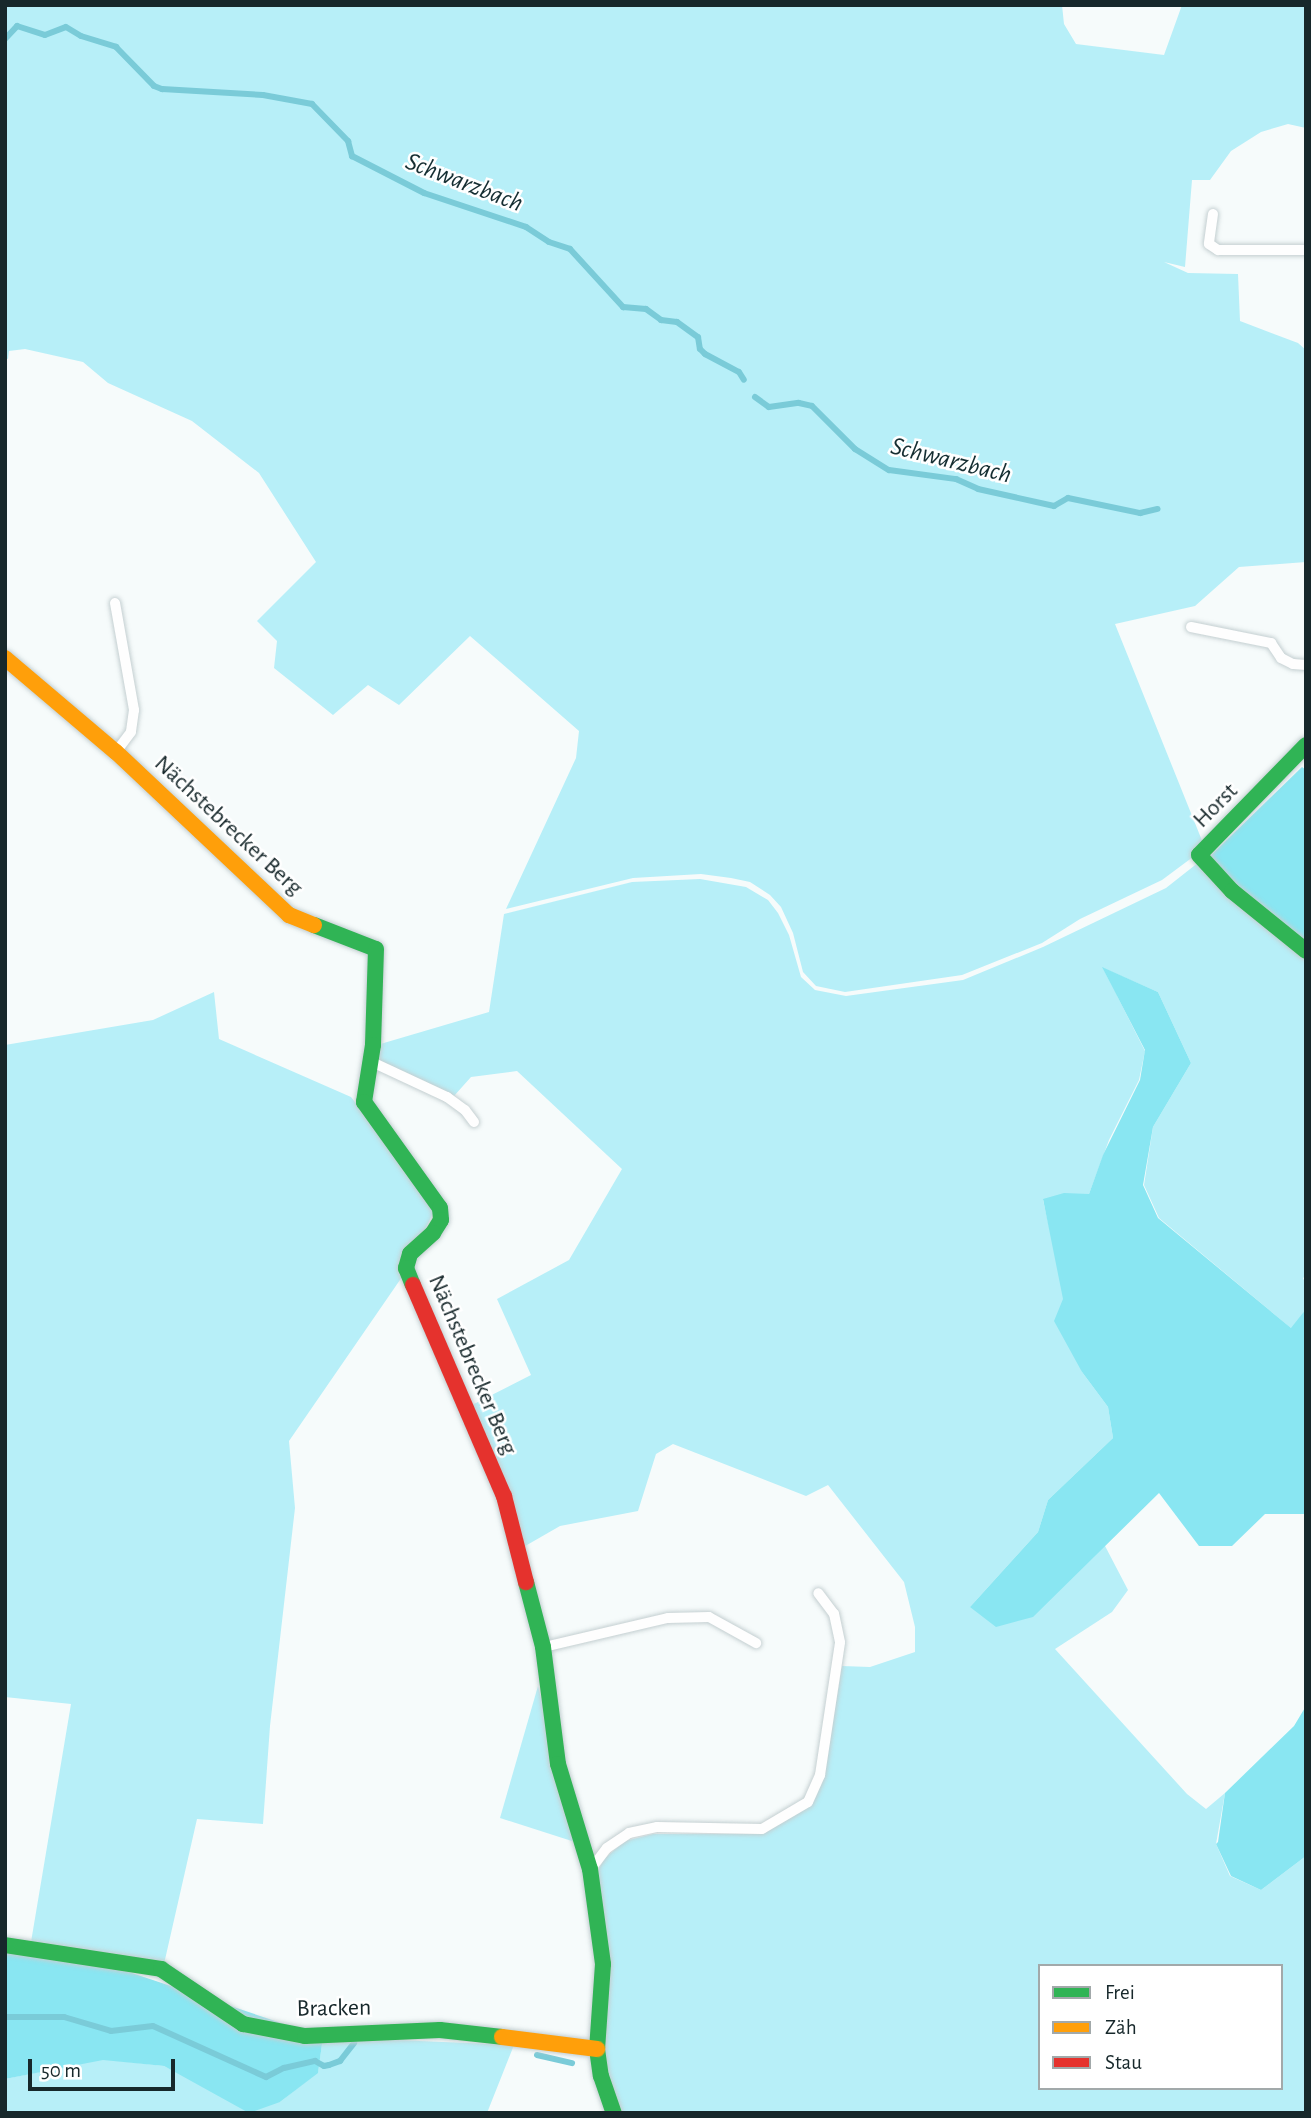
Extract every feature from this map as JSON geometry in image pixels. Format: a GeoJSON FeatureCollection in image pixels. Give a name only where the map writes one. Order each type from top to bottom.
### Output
{"type":"FeatureCollection","features":[{"type":"Feature","properties":{"kind":"street","name":"Nächstebrecker Berg"},"geometry":{"type":"LineString","coordinates":[[5,659],[116,752],[289,915],[376,949],[371,1061],[364,1102],[440,1208],[441,1220],[433,1233],[410,1254],[406,1268],[504,1496],[543,1647],[558,1764],[590,1869],[603,1964],[597,2049],[601,2076],[614,2113]]}},
{"type":"Feature","properties":{"kind":"street","name":"Horst"},"geometry":{"type":"LineString","coordinates":[[1306,745],[1199,855],[1232,891],[1306,951]]}},
{"type":"Feature","properties":{"kind":"street","name":"Bracken"},"geometry":{"type":"LineString","coordinates":[[5,1945],[161,1969],[243,2024],[305,2036],[440,2030],[597,2049]]}},
{"type":"Feature","properties":{"kind":"lane"},"geometry":{"type":"LineString","coordinates":[[1213,214],[1209,244],[1218,250],[1306,250]]}},
{"type":"Feature","properties":{"kind":"lane"},"geometry":{"type":"LineString","coordinates":[[115,603],[134,710],[131,732],[116,752]]}},
{"type":"Feature","properties":{"kind":"lane"},"geometry":{"type":"LineString","coordinates":[[1191,627],[1271,643],[1281,658],[1293,664],[1306,665]]}},
{"type":"Feature","properties":{"kind":"lane"},"geometry":{"type":"LineString","coordinates":[[371,1061],[447,1097],[465,1110],[474,1122]]}},
{"type":"Feature","properties":{"kind":"lane"},"geometry":{"type":"LineString","coordinates":[[590,1869],[607,1848],[629,1833],[657,1827],[762,1829],[787,1817],[808,1802],[820,1775],[840,1642],[834,1614],[818,1593]]}},
{"type":"Feature","properties":{"kind":"lane"},"geometry":{"type":"LineString","coordinates":[[543,1647],[668,1618],[709,1617],[756,1643]]}},
{"type":"Feature","properties":{"kind":"shaded area"},"geometry":{"type":"Polygon","coordinates":[[[5,5],[1062,5],[1064,24],[1076,44],[1164,55],[1182,5],[1306,5],[1306,128],[1288,124],[1261,132],[1231,151],[1210,180],[1192,180],[1185,267],[1164,262],[1188,273],[1238,274],[1240,321],[1298,343],[1306,350],[1306,562],[1239,567],[1195,606],[1115,624],[1205,848],[1162,880],[1080,919],[1042,943],[962,975],[845,992],[816,986],[803,972],[793,933],[781,907],[770,895],[750,882],[701,874],[633,878],[506,909],[576,758],[579,731],[470,636],[399,705],[368,685],[333,715],[274,668],[277,641],[257,621],[316,562],[259,473],[192,421],[108,383],[83,362],[25,349],[9,351],[8,359],[5,358],[5,5]]]}},
{"type":"Feature","properties":{"kind":"shaded area"},"geometry":{"type":"Polygon","coordinates":[[[1302,767],[1306,770],[1306,946],[1206,860],[1302,767]]]}},
{"type":"Feature","properties":{"kind":"shaded area"},"geometry":{"type":"Polygon","coordinates":[[[1199,862],[1306,955],[1306,1272],[1303,1279],[1306,1281],[1306,1309],[1292,1329],[1159,1218],[1144,1185],[1153,1127],[1191,1063],[1158,992],[1103,968],[1145,1051],[1139,1080],[1109,1140],[1089,1194],[1043,1200],[1082,1372],[1108,1407],[1113,1438],[1048,1500],[1038,1532],[970,1607],[1104,1544],[1128,1590],[1112,1612],[1055,1649],[1187,1794],[1206,1809],[1225,1793],[1216,1844],[1230,1876],[1261,1890],[1306,1856],[1306,2113],[620,2113],[606,2071],[596,1875],[604,1859],[625,1841],[653,1834],[761,1834],[810,1806],[824,1775],[842,1666],[870,1667],[915,1652],[915,1627],[904,1582],[828,1485],[806,1496],[673,1444],[656,1454],[638,1511],[560,1526],[520,1549],[472,1405],[531,1375],[497,1299],[569,1260],[622,1169],[517,1071],[471,1077],[454,1096],[376,1060],[377,1045],[489,1012],[504,914],[632,882],[700,879],[746,887],[768,900],[778,913],[789,935],[801,977],[815,990],[846,996],[963,980],[1043,947],[1166,888],[1199,862]]]}},
{"type":"Feature","properties":{"kind":"shaded area"},"geometry":{"type":"Polygon","coordinates":[[[1102,967],[1158,992],[1191,1063],[1153,1127],[1143,1185],[1158,1218],[1291,1328],[1306,1309],[1306,1514],[1265,1514],[1232,1546],[1199,1546],[1159,1493],[1033,1617],[996,1627],[970,1607],[1038,1532],[1048,1500],[1113,1438],[1108,1407],[1082,1372],[1054,1321],[1063,1299],[1043,1199],[1064,1193],[1089,1194],[1103,1155],[1140,1080],[1145,1050],[1102,967]]]}},
{"type":"Feature","properties":{"kind":"shaded area"},"geometry":{"type":"Polygon","coordinates":[[[214,992],[219,1039],[351,1097],[426,1193],[434,1211],[402,1277],[289,1441],[295,1508],[270,1726],[263,1824],[197,1819],[164,1964],[31,1942],[71,1704],[5,1697],[5,1045],[153,1020],[214,992]]]}},
{"type":"Feature","properties":{"kind":"shaded area"},"geometry":{"type":"Polygon","coordinates":[[[538,1686],[578,1843],[500,1818],[538,1686]]]}},
{"type":"Feature","properties":{"kind":"shaded area"},"geometry":{"type":"Polygon","coordinates":[[[1306,1706],[1306,1856],[1261,1890],[1231,1876],[1216,1844],[1225,1793],[1294,1726],[1306,1706]]]}},
{"type":"Feature","properties":{"kind":"shaded area"},"geometry":{"type":"Polygon","coordinates":[[[5,1950],[108,1965],[323,2037],[318,2073],[280,2102],[249,2113],[164,2066],[103,2060],[5,2079],[5,1950]]]}},
{"type":"Feature","properties":{"kind":"shaded area"},"geometry":{"type":"Polygon","coordinates":[[[323,2037],[514,2045],[487,2113],[5,2113],[5,2079],[102,2059],[164,2066],[198,2083],[280,2102],[318,2072],[323,2037]]]}},
{"type":"Feature","properties":{"kind":"waterway","name":"Schwarzbach"},"geometry":{"type":"LineString","coordinates":[[5,39],[17,26],[45,35],[66,27],[81,36],[116,47],[154,86],[162,89],[263,95],[312,104],[348,141],[352,156],[424,193],[526,227],[549,242],[570,249],[623,307],[646,309],[661,320],[677,322],[698,337],[700,349],[705,354],[739,372],[744,380]]}},
{"type":"Feature","properties":{"kind":"waterway","name":"Schwarzbach"},"geometry":{"type":"LineString","coordinates":[[755,397],[769,407],[799,403],[812,406],[855,449],[889,470],[956,479],[978,489],[1054,506],[1068,498],[1140,513],[1158,509]]}},
{"type":"Feature","properties":{"kind":"waterway"},"geometry":{"type":"LineString","coordinates":[[5,2017],[64,2017],[111,2031],[153,2026],[266,2077],[284,2068],[315,2061],[324,2066],[340,2061],[354,2043]]}},
{"type":"Feature","properties":{"kind":"waterway"},"geometry":{"type":"LineString","coordinates":[[537,2055],[572,2063]]}},
{"type":"Feature","properties":{"kind":"traffic: fast"},"geometry":{"type":"LineString","coordinates":[[1306,745],[1199,855],[1232,891],[1306,951]]}},
{"type":"Feature","properties":{"kind":"traffic: fast"},"geometry":{"type":"LineString","coordinates":[[314,925],[376,949],[373,1045],[364,1102],[440,1208],[441,1220],[433,1233],[410,1254],[406,1268],[413,1285]]}},
{"type":"Feature","properties":{"kind":"traffic: fast"},"geometry":{"type":"LineString","coordinates":[[526,1582],[543,1647],[558,1764],[590,1869],[603,1964],[597,2049],[601,2076],[614,2113]]}},
{"type":"Feature","properties":{"kind":"traffic: fast"},"geometry":{"type":"LineString","coordinates":[[5,1945],[161,1969],[243,2024],[305,2036],[440,2030],[502,2037]]}},
{"type":"Feature","properties":{"kind":"traffic: slow"},"geometry":{"type":"LineString","coordinates":[[5,658],[116,752],[289,915],[314,925]]}},
{"type":"Feature","properties":{"kind":"traffic: slow"},"geometry":{"type":"LineString","coordinates":[[502,2037],[597,2049]]}},
{"type":"Feature","properties":{"kind":"traffic: jam"},"geometry":{"type":"LineString","coordinates":[[413,1285],[504,1496],[526,1582]]}}]}
